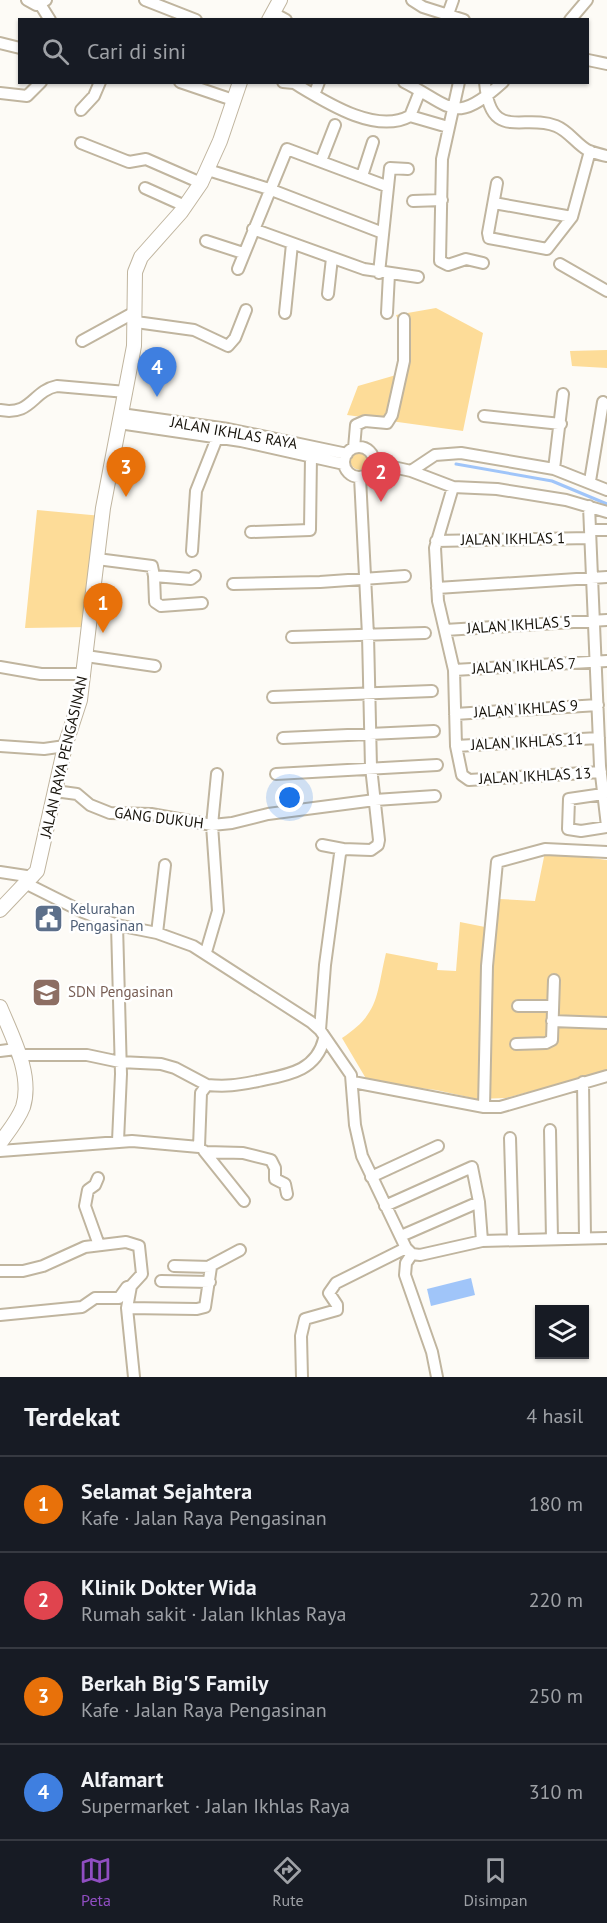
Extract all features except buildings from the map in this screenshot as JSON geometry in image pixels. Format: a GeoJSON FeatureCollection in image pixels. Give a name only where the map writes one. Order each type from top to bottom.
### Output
{"type":"FeatureCollection","features":[{"type":"Feature","properties":{"kind":"main road","name":"JALAN RAYA PENGASINAN"},"geometry":{"type":"LineString","coordinates":[[0,910],[30,881],[40,863],[54,791],[84,674],[103,508],[126,392],[135,317],[134,279],[138,263],[201,183],[208,170],[239,84]]}},
{"type":"Feature","properties":{"kind":"main road"},"geometry":{"type":"LineString","coordinates":[[0,1007],[25,1078],[24,1103],[0,1143]]}},
{"type":"Feature","properties":{"kind":"street"},"geometry":{"type":"LineString","coordinates":[[27,0],[32,4],[43,2],[49,18]]}},
{"type":"Feature","properties":{"kind":"street"},"geometry":{"type":"LineString","coordinates":[[145,0],[192,18]]}},
{"type":"Feature","properties":{"kind":"street"},"geometry":{"type":"LineString","coordinates":[[412,0],[423,7],[458,18]]}},
{"type":"Feature","properties":{"kind":"street"},"geometry":{"type":"LineString","coordinates":[[448,15],[453,0]]}},
{"type":"Feature","properties":{"kind":"street"},"geometry":{"type":"LineString","coordinates":[[572,18],[585,0]]}},
{"type":"Feature","properties":{"kind":"street"},"geometry":{"type":"LineString","coordinates":[[0,43],[18,48]]}},
{"type":"Feature","properties":{"kind":"street"},"geometry":{"type":"LineString","coordinates":[[589,60],[607,64]]}},
{"type":"Feature","properties":{"kind":"street"},"geometry":{"type":"LineString","coordinates":[[0,93],[23,96],[33,93],[40,84]]}},
{"type":"Feature","properties":{"kind":"street"},"geometry":{"type":"LineString","coordinates":[[81,110],[94,96],[99,84]]}},
{"type":"Feature","properties":{"kind":"street"},"geometry":{"type":"LineString","coordinates":[[186,84],[233,100]]}},
{"type":"Feature","properties":{"kind":"street"},"geometry":{"type":"LineString","coordinates":[[296,84],[314,95],[374,120],[394,121],[410,116],[448,127]]}},
{"type":"Feature","properties":{"kind":"street"},"geometry":{"type":"LineString","coordinates":[[314,95],[318,84]]}},
{"type":"Feature","properties":{"kind":"street"},"geometry":{"type":"LineString","coordinates":[[408,84],[453,108],[467,108],[486,99],[501,84]]}},
{"type":"Feature","properties":{"kind":"street"},"geometry":{"type":"LineString","coordinates":[[459,84],[442,159],[440,262],[452,265],[466,259],[483,263]]}},
{"type":"Feature","properties":{"kind":"street"},"geometry":{"type":"LineString","coordinates":[[485,84],[486,99],[496,114],[507,123],[555,125],[590,151],[607,156]]}},
{"type":"Feature","properties":{"kind":"street"},"geometry":{"type":"LineString","coordinates":[[410,116],[420,91]]}},
{"type":"Feature","properties":{"kind":"street"},"geometry":{"type":"LineString","coordinates":[[321,161],[335,125]]}},
{"type":"Feature","properties":{"kind":"street"},"geometry":{"type":"LineString","coordinates":[[362,176],[373,142]]}},
{"type":"Feature","properties":{"kind":"street"},"geometry":{"type":"LineString","coordinates":[[81,143],[133,162],[146,159],[201,183]]}},
{"type":"Feature","properties":{"kind":"street"},"geometry":{"type":"LineString","coordinates":[[238,269],[269,189],[288,149],[386,186]]}},
{"type":"Feature","properties":{"kind":"street"},"geometry":{"type":"LineString","coordinates":[[497,183],[489,238],[540,250],[552,246],[572,217],[590,151]]}},
{"type":"Feature","properties":{"kind":"street"},"geometry":{"type":"LineString","coordinates":[[387,314],[383,233],[386,186],[390,168],[408,169]]}},
{"type":"Feature","properties":{"kind":"street"},"geometry":{"type":"LineString","coordinates":[[208,170],[269,189],[383,233]]}},
{"type":"Feature","properties":{"kind":"street"},"geometry":{"type":"LineString","coordinates":[[145,188],[185,206]]}},
{"type":"Feature","properties":{"kind":"street"},"geometry":{"type":"LineString","coordinates":[[413,201],[442,200]]}},
{"type":"Feature","properties":{"kind":"street"},"geometry":{"type":"LineString","coordinates":[[494,203],[572,217]]}},
{"type":"Feature","properties":{"kind":"street"},"geometry":{"type":"LineString","coordinates":[[253,229],[384,274],[418,277]]}},
{"type":"Feature","properties":{"kind":"street"},"geometry":{"type":"LineString","coordinates":[[206,241],[243,253]]}},
{"type":"Feature","properties":{"kind":"street"},"geometry":{"type":"LineString","coordinates":[[285,314],[292,244]]}},
{"type":"Feature","properties":{"kind":"street"},"geometry":{"type":"LineString","coordinates":[[328,294],[332,258]]}},
{"type":"Feature","properties":{"kind":"street"},"geometry":{"type":"LineString","coordinates":[[560,264],[607,291]]}},
{"type":"Feature","properties":{"kind":"street"},"geometry":{"type":"LineString","coordinates":[[82,341],[135,317],[194,330],[228,346],[235,338],[246,310]]}},
{"type":"Feature","properties":{"kind":"street"},"geometry":{"type":"LineString","coordinates":[[120,419],[311,456],[348,455],[356,425],[365,421],[387,423],[390,420],[404,361],[404,319]]}},
{"type":"Feature","properties":{"kind":"street"},"geometry":{"type":"LineString","coordinates":[[0,410],[19,411],[33,402],[47,388],[57,386],[126,392]]}},
{"type":"Feature","properties":{"kind":"street"},"geometry":{"type":"LineString","coordinates":[[554,469],[563,394]]}},
{"type":"Feature","properties":{"kind":"street"},"geometry":{"type":"LineString","coordinates":[[590,482],[603,402]]}},
{"type":"Feature","properties":{"kind":"street"},"geometry":{"type":"LineString","coordinates":[[484,416],[561,424]]}},
{"type":"Feature","properties":{"kind":"street","name":"JALAN IKHLAS RAYA"},"geometry":{"type":"LineString","coordinates":[[120,419],[228,429],[348,455],[367,449],[374,457],[375,463],[411,471],[453,487],[497,489],[589,506],[607,512]]}},
{"type":"Feature","properties":{"kind":"street"},"geometry":{"type":"LineString","coordinates":[[192,551],[196,491],[217,438]]}},
{"type":"Feature","properties":{"kind":"street"},"geometry":{"type":"LineString","coordinates":[[411,471],[435,455],[446,452],[554,469],[607,490]]}},
{"type":"Feature","properties":{"kind":"street","name":"JALAN IKHLAS RAYA"},"geometry":{"type":"LineString","coordinates":[[348,455],[347,471],[360,477]]}},
{"type":"Feature","properties":{"kind":"street"},"geometry":{"type":"LineString","coordinates":[[251,532],[310,530],[311,456]]}},
{"type":"Feature","properties":{"kind":"street"},"geometry":{"type":"LineString","coordinates":[[322,845],[343,849],[371,850],[378,845],[371,768],[368,635],[360,477],[367,475],[375,463]]}},
{"type":"Feature","properties":{"kind":"street"},"geometry":{"type":"LineString","coordinates":[[453,487],[436,541],[437,588],[454,670],[456,746]]}},
{"type":"Feature","properties":{"kind":"street"},"geometry":{"type":"LineString","coordinates":[[589,506],[595,662],[601,700],[603,794],[607,827],[581,831],[568,829],[569,799],[603,794]]}},
{"type":"Feature","properties":{"kind":"street","name":"JALAN IKHLAS 1"},"geometry":{"type":"LineString","coordinates":[[436,541],[590,534],[607,530]]}},
{"type":"Feature","properties":{"kind":"street"},"geometry":{"type":"LineString","coordinates":[[97,559],[152,566],[155,602],[158,605],[202,603]]}},
{"type":"Feature","properties":{"kind":"street"},"geometry":{"type":"LineString","coordinates":[[154,576],[191,579],[195,576]]}},
{"type":"Feature","properties":{"kind":"street"},"geometry":{"type":"LineString","coordinates":[[233,584],[405,576]]}},
{"type":"Feature","properties":{"kind":"street"},"geometry":{"type":"LineString","coordinates":[[437,588],[607,577]]}},
{"type":"Feature","properties":{"kind":"street","name":"JALAN IKHLAS 5"},"geometry":{"type":"LineString","coordinates":[[445,630],[607,620]]}},
{"type":"Feature","properties":{"kind":"street"},"geometry":{"type":"LineString","coordinates":[[292,637],[425,633]]}},
{"type":"Feature","properties":{"kind":"street"},"geometry":{"type":"LineString","coordinates":[[86,656],[155,666]]}},
{"type":"Feature","properties":{"kind":"street","name":"JALAN IKHLAS 7"},"geometry":{"type":"LineString","coordinates":[[454,670],[607,661]]}},
{"type":"Feature","properties":{"kind":"street"},"geometry":{"type":"LineString","coordinates":[[0,667],[40,674],[84,674]]}},
{"type":"Feature","properties":{"kind":"street"},"geometry":{"type":"LineString","coordinates":[[273,696],[432,691]]}},
{"type":"Feature","properties":{"kind":"street","name":"JALAN IKHLAS 9"},"geometry":{"type":"LineString","coordinates":[[455,714],[601,700]]}},
{"type":"Feature","properties":{"kind":"street"},"geometry":{"type":"LineString","coordinates":[[283,738],[434,731]]}},
{"type":"Feature","properties":{"kind":"street","name":"JALAN IKHLAS 11"},"geometry":{"type":"LineString","coordinates":[[456,746],[602,733]]}},
{"type":"Feature","properties":{"kind":"street"},"geometry":{"type":"LineString","coordinates":[[0,746],[44,749],[66,746]]}},
{"type":"Feature","properties":{"kind":"street","name":"JALAN IKHLAS 13"},"geometry":{"type":"LineString","coordinates":[[456,746],[462,775],[469,780],[603,768]]}},
{"type":"Feature","properties":{"kind":"street"},"geometry":{"type":"LineString","coordinates":[[276,774],[437,765]]}},
{"type":"Feature","properties":{"kind":"street"},"geometry":{"type":"LineString","coordinates":[[206,952],[218,911],[212,825],[217,774]]}},
{"type":"Feature","properties":{"kind":"street","name":"GANG DUKUH"},"geometry":{"type":"LineString","coordinates":[[54,791],[77,794],[90,805],[110,813],[151,814],[212,825],[232,823],[268,814],[375,800],[435,796]]}},
{"type":"Feature","properties":{"kind":"street"},"geometry":{"type":"LineString","coordinates":[[0,1051],[87,1055],[120,1062],[168,1066],[207,1085],[241,1086],[286,1076],[305,1068],[322,1048],[324,966],[343,849]]}},
{"type":"Feature","properties":{"kind":"street"},"geometry":{"type":"LineString","coordinates":[[484,1107],[487,966],[497,862],[544,849],[607,852]]}},
{"type":"Feature","properties":{"kind":"street"},"geometry":{"type":"LineString","coordinates":[[157,933],[165,865]]}},
{"type":"Feature","properties":{"kind":"street"},"geometry":{"type":"LineString","coordinates":[[0,872],[30,881],[83,912],[117,925],[157,933],[206,952],[311,1022],[336,1057],[349,1069],[353,1082],[357,1139],[370,1177],[409,1251],[405,1275],[432,1352],[437,1377]]}},
{"type":"Feature","properties":{"kind":"street"},"geometry":{"type":"LineString","coordinates":[[117,925],[120,1062],[118,1141]]}},
{"type":"Feature","properties":{"kind":"street"},"geometry":{"type":"LineString","coordinates":[[516,1044],[549,1042],[554,980]]}},
{"type":"Feature","properties":{"kind":"street"},"geometry":{"type":"LineString","coordinates":[[518,1006],[553,1006]]}},
{"type":"Feature","properties":{"kind":"street"},"geometry":{"type":"LineString","coordinates":[[552,1021],[607,1023]]}},
{"type":"Feature","properties":{"kind":"street"},"geometry":{"type":"LineString","coordinates":[[353,1082],[484,1107],[500,1107],[607,1076]]}},
{"type":"Feature","properties":{"kind":"street"},"geometry":{"type":"LineString","coordinates":[[583,1082],[585,1238]]}},
{"type":"Feature","properties":{"kind":"street"},"geometry":{"type":"LineString","coordinates":[[207,1085],[201,1093],[202,1150],[244,1201]]}},
{"type":"Feature","properties":{"kind":"street"},"geometry":{"type":"LineString","coordinates":[[550,1130],[552,1239]]}},
{"type":"Feature","properties":{"kind":"street"},"geometry":{"type":"LineString","coordinates":[[510,1138],[513,1240]]}},
{"type":"Feature","properties":{"kind":"street"},"geometry":{"type":"LineString","coordinates":[[0,1151],[118,1141],[243,1154],[271,1160],[275,1179],[285,1184],[287,1194]]}},
{"type":"Feature","properties":{"kind":"street"},"geometry":{"type":"LineString","coordinates":[[370,1177],[438,1146]]}},
{"type":"Feature","properties":{"kind":"street"},"geometry":{"type":"LineString","coordinates":[[385,1206],[472,1167],[479,1202],[482,1240]]}},
{"type":"Feature","properties":{"kind":"street"},"geometry":{"type":"LineString","coordinates":[[98,1178],[95,1185],[88,1190],[85,1206],[99,1245]]}},
{"type":"Feature","properties":{"kind":"street"},"geometry":{"type":"LineString","coordinates":[[401,1236],[479,1202]]}},
{"type":"Feature","properties":{"kind":"street"},"geometry":{"type":"LineString","coordinates":[[302,1377],[301,1336],[305,1318],[337,1310],[338,1305],[329,1293],[332,1288],[409,1251],[420,1255],[482,1240],[607,1238]]}},
{"type":"Feature","properties":{"kind":"street"},"geometry":{"type":"LineString","coordinates":[[0,1271],[23,1271],[43,1266],[76,1250],[99,1245],[126,1242],[139,1246],[141,1274],[119,1298],[90,1299],[82,1307],[0,1315]]}},
{"type":"Feature","properties":{"kind":"street"},"geometry":{"type":"LineString","coordinates":[[174,1266],[210,1266],[240,1250]]}},
{"type":"Feature","properties":{"kind":"street"},"geometry":{"type":"LineString","coordinates":[[127,1308],[202,1309],[205,1307],[210,1282],[210,1266]]}},
{"type":"Feature","properties":{"kind":"street"},"geometry":{"type":"LineString","coordinates":[[161,1281],[210,1282]]}},
{"type":"Feature","properties":{"kind":"street"},"geometry":{"type":"LineString","coordinates":[[131,1286],[127,1308],[134,1377]]}},
{"type":"Feature","properties":{"kind":"shaded area"},"geometry":{"type":"Polygon","coordinates":[[[436,308],[483,333],[463,431],[347,415],[358,386],[403,373],[410,352],[396,315],[436,308]]]}},
{"type":"Feature","properties":{"kind":"shaded area"},"geometry":{"type":"Polygon","coordinates":[[[607,350],[607,368],[572,366],[570,351],[607,350]]]}},
{"type":"Feature","properties":{"kind":"shaded area"},"geometry":{"type":"Polygon","coordinates":[[[360,450],[367,453],[370,460],[367,467],[360,470],[353,467],[350,460],[353,453],[360,450]]]}},
{"type":"Feature","properties":{"kind":"shaded area"},"geometry":{"type":"Polygon","coordinates":[[[37,510],[102,516],[90,627],[25,628],[37,510]]]}},
{"type":"Feature","properties":{"kind":"shaded area"},"geometry":{"type":"Polygon","coordinates":[[[545,852],[607,860],[607,1071],[506,1098],[477,1099],[436,1090],[368,1082],[342,1038],[364,1020],[370,1011],[378,992],[386,953],[438,963],[437,970],[456,971],[460,922],[495,929],[499,899],[535,901],[545,852]]]}},
{"type":"Feature","properties":{"kind":"water"},"geometry":{"type":"Polygon","coordinates":[[[471,1278],[475,1295],[431,1306],[427,1289],[471,1278]]]}},
{"type":"Feature","properties":{"kind":"waterway"},"geometry":{"type":"LineString","coordinates":[[456,464],[552,481],[607,504]]}},
{"type":"Feature","properties":{"kind":"place","name":"Alfamart"},"geometry":{"type":"Point","coordinates":[157,397]}},
{"type":"Feature","properties":{"kind":"place","name":"Berkah Big'S Family"},"geometry":{"type":"Point","coordinates":[126,497]}},
{"type":"Feature","properties":{"kind":"place","name":"Klinik Dokter Wida"},"geometry":{"type":"Point","coordinates":[381,502]}},
{"type":"Feature","properties":{"kind":"place","name":"Selamat Sejahtera"},"geometry":{"type":"Point","coordinates":[103,633]}},
{"type":"Feature","properties":{"kind":"place","name":"Kelurahan Pengasinan"},"geometry":{"type":"Point","coordinates":[49,918]}},
{"type":"Feature","properties":{"kind":"place","name":"SDN Pengasinan"},"geometry":{"type":"Point","coordinates":[47,992]}}]}
